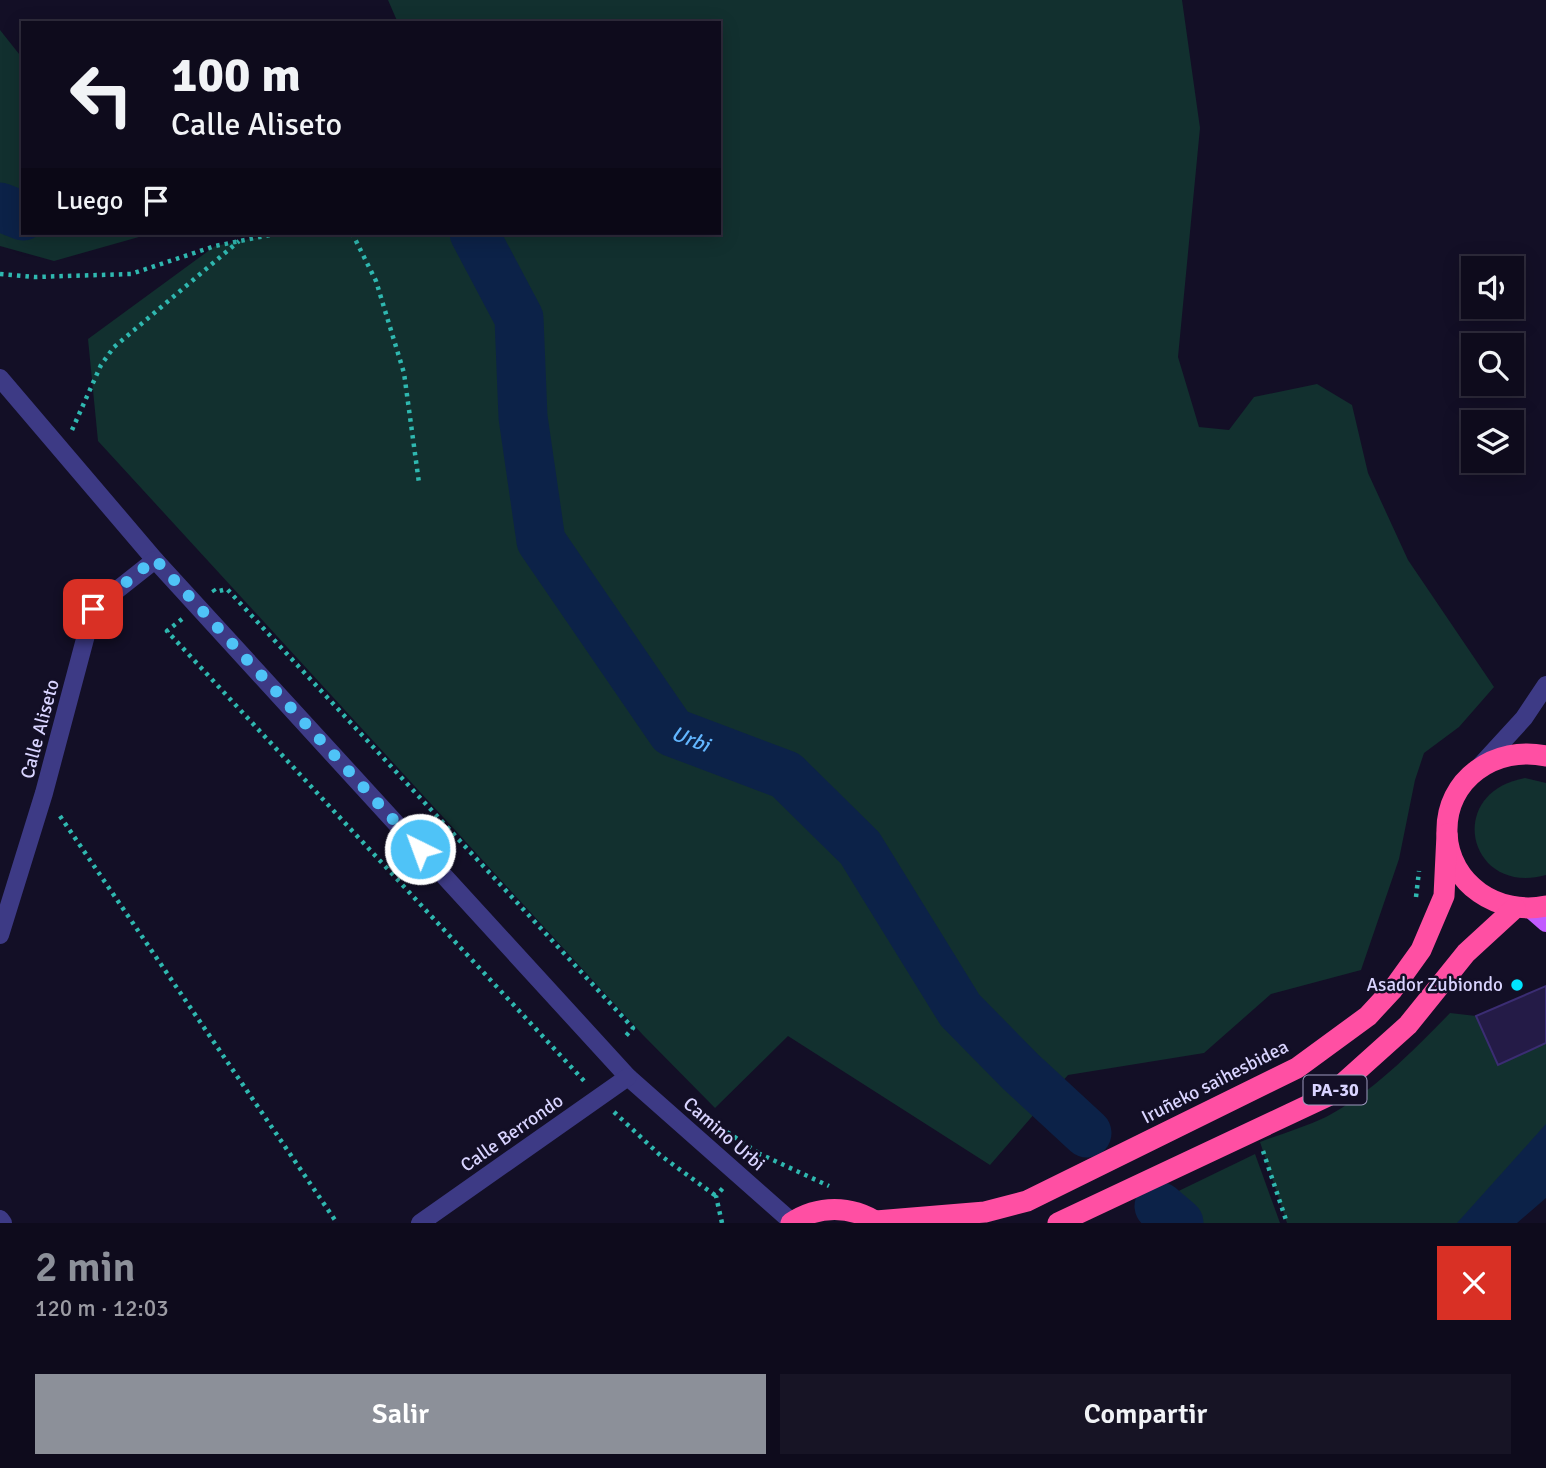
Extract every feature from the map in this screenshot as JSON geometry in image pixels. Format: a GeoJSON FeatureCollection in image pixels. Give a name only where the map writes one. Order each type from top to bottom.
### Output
{"type":"FeatureCollection","features":[{"type":"Feature","properties":{"kind":"highway","name":"PA-30"},"geometry":{"type":"LineString","coordinates":[[1534,911],[1489,900],[1468,883],[1453,860],[1447,834],[1450,808],[1462,785],[1479,767],[1504,755],[1530,752],[1546,756]]}},
{"type":"Feature","properties":{"kind":"highway","name":"Iruñeko saihesbidea"},"geometry":{"type":"LineString","coordinates":[[877,1222],[985,1212],[1027,1201],[1297,1068],[1368,1016],[1393,989],[1421,950],[1444,896],[1447,834]]}},
{"type":"Feature","properties":{"kind":"highway","name":"PA-30"},"geometry":{"type":"LineString","coordinates":[[1058,1223],[1329,1095],[1408,1025],[1466,953],[1534,911]]}},
{"type":"Feature","properties":{"kind":"highway","name":"PA-30"},"geometry":{"type":"LineString","coordinates":[[792,1222],[809,1213],[832,1209],[855,1211],[877,1222]]}},
{"type":"Feature","properties":{"kind":"street","name":"Camino Urbi"},"geometry":{"type":"LineString","coordinates":[[0,378],[197,607],[628,1077],[792,1222]]}},
{"type":"Feature","properties":{"kind":"street","name":"Calle Aliseto"},"geometry":{"type":"LineString","coordinates":[[0,935],[44,793],[93,609],[155,559]]}},
{"type":"Feature","properties":{"kind":"street"},"geometry":{"type":"LineString","coordinates":[[1479,767],[1524,718],[1546,685]]}},
{"type":"Feature","properties":{"kind":"street","name":"Calle Berrondo"},"geometry":{"type":"LineString","coordinates":[[420,1223],[628,1077]]}},
{"type":"Feature","properties":{"kind":"path"},"geometry":{"type":"LineString","coordinates":[[0,274],[34,277],[131,274],[215,246],[270,235]]}},
{"type":"Feature","properties":{"kind":"path"},"geometry":{"type":"LineString","coordinates":[[353,235],[376,281],[404,373],[419,483]]}},
{"type":"Feature","properties":{"kind":"path"},"geometry":{"type":"LineString","coordinates":[[63,452],[101,365],[114,347],[239,241]]}},
{"type":"Feature","properties":{"kind":"path"},"geometry":{"type":"LineString","coordinates":[[206,582],[215,592]]}},
{"type":"Feature","properties":{"kind":"path"},"geometry":{"type":"LineString","coordinates":[[620,1042],[633,1028],[227,589],[215,592],[167,631],[599,1097],[660,1155],[716,1196],[722,1223]]}},
{"type":"Feature","properties":{"kind":"path"},"geometry":{"type":"LineString","coordinates":[[44,793],[337,1223]]}},
{"type":"Feature","properties":{"kind":"path"},"geometry":{"type":"LineString","coordinates":[[1414,909],[1420,863]]}},
{"type":"Feature","properties":{"kind":"path"},"geometry":{"type":"LineString","coordinates":[[1257,1130],[1287,1223]]}},
{"type":"Feature","properties":{"kind":"path"},"geometry":{"type":"LineString","coordinates":[[726,1132],[761,1154],[832,1187]]}},
{"type":"Feature","properties":{"kind":"path"},"geometry":{"type":"LineString","coordinates":[[716,1196],[737,1173],[761,1154]]}},
{"type":"Feature","properties":{"kind":"green space"},"geometry":{"type":"Polygon","coordinates":[[[388,0],[1182,0],[1200,128],[1178,357],[1199,427],[1229,430],[1254,397],[1317,384],[1352,405],[1368,473],[1408,560],[1494,687],[1459,727],[1424,753],[1415,780],[1399,859],[1361,970],[1271,994],[1204,1053],[1068,1075],[990,1165],[788,1036],[715,1108],[643,1035],[98,441],[88,339],[215,246],[270,235],[721,235],[721,21],[397,21],[388,0]]]}},
{"type":"Feature","properties":{"kind":"green space"},"geometry":{"type":"Polygon","coordinates":[[[0,30],[21,56],[21,235],[146,235],[54,261],[0,246],[0,30]]]}},
{"type":"Feature","properties":{"kind":"green space"},"geometry":{"type":"Polygon","coordinates":[[[1525,778],[1546,783],[1546,875],[1520,878],[1499,871],[1484,858],[1476,840],[1475,821],[1483,803],[1499,787],[1525,778]]]}},
{"type":"Feature","properties":{"kind":"green space"},"geometry":{"type":"Polygon","coordinates":[[[1450,1013],[1476,1016],[1498,1065],[1546,1043],[1546,1128],[1458,1223],[1287,1223],[1260,1142],[1318,1121],[1360,1096],[1392,1070],[1450,1013]]]}},
{"type":"Feature","properties":{"kind":"green space"},"geometry":{"type":"Polygon","coordinates":[[[1255,1154],[1280,1223],[1187,1223],[1160,1200],[1255,1154]]]}},
{"type":"Feature","properties":{"kind":"water"},"geometry":{"type":"Polygon","coordinates":[[[1546,1124],[1546,1198],[1517,1223],[1457,1223],[1546,1124]]]}},
{"type":"Feature","properties":{"kind":"building"},"geometry":{"type":"Polygon","coordinates":[[[1546,986],[1546,1043],[1498,1065],[1476,1016],[1546,986]]]}},
{"type":"Feature","properties":{"kind":"waterway","name":"Urbi"},"geometry":{"type":"LineString","coordinates":[[0,207],[21,215]]}},
{"type":"Feature","properties":{"kind":"waterway","name":"Urbi"},"geometry":{"type":"LineString","coordinates":[[475,235],[519,318],[523,417],[541,541],[672,732],[786,775],[860,848],[960,1010],[1087,1133]]}},
{"type":"Feature","properties":{"kind":"waterway","name":"Urbi"},"geometry":{"type":"LineString","coordinates":[[1159,1206],[1179,1223]]}},
{"type":"Feature","properties":{"kind":"place","name":"Asador Zubiondo"},"geometry":{"type":"Point","coordinates":[1517,985]}},
{"type":"Feature","properties":{"kind":"route"},"geometry":{"type":"LineString","coordinates":[[93,609],[155,559],[420,849]]}}]}
